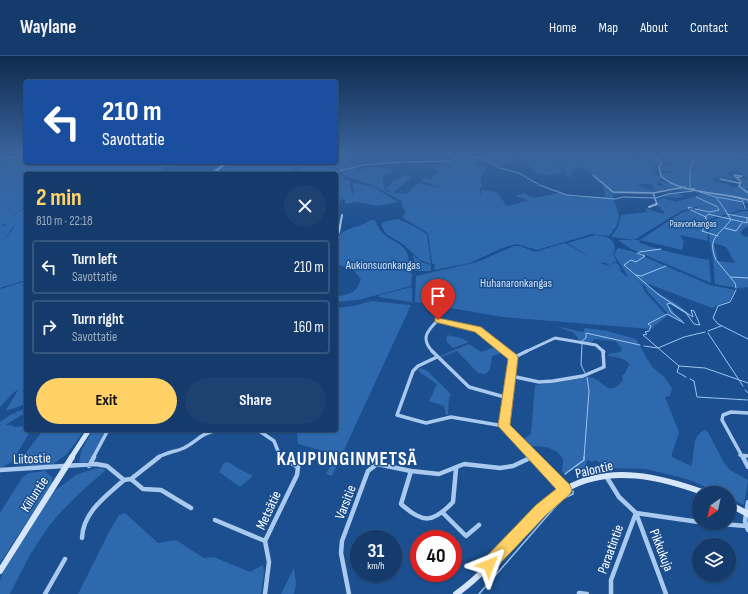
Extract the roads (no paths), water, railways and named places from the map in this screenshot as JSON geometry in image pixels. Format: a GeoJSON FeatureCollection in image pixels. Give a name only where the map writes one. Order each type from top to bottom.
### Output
{"type":"FeatureCollection","features":[{"type":"Feature","properties":{"kind":"street"},"geometry":{"type":"LineString","coordinates":[[598,179],[614,192],[653,193],[688,187]]}},
{"type":"Feature","properties":{"kind":"street"},"geometry":{"type":"LineString","coordinates":[[665,179],[688,187],[748,200]]}},
{"type":"Feature","properties":{"kind":"street"},"geometry":{"type":"LineString","coordinates":[[720,179],[739,184]]}},
{"type":"Feature","properties":{"kind":"street"},"geometry":{"type":"LineString","coordinates":[[738,179],[741,182],[739,186],[748,193]]}},
{"type":"Feature","properties":{"kind":"street"},"geometry":{"type":"LineString","coordinates":[[649,207],[657,204],[653,193]]}},
{"type":"Feature","properties":{"kind":"street"},"geometry":{"type":"LineString","coordinates":[[338,234],[342,215]]}},
{"type":"Feature","properties":{"kind":"street"},"geometry":{"type":"LineString","coordinates":[[508,398],[469,387],[437,357],[425,343],[425,340],[429,329],[438,320],[478,330],[513,358]]}},
{"type":"Feature","properties":{"kind":"street"},"geometry":{"type":"LineString","coordinates":[[511,376],[543,382],[596,373],[602,369],[605,363],[604,352],[596,345],[555,338],[513,358]]}},
{"type":"Feature","properties":{"kind":"street"},"geometry":{"type":"LineString","coordinates":[[437,357],[418,366],[413,371],[397,415],[426,423],[451,417],[504,426],[565,490]]}},
{"type":"Feature","properties":{"kind":"street"},"geometry":{"type":"LineString","coordinates":[[504,426],[513,358]]}},
{"type":"Feature","properties":{"kind":"street"},"geometry":{"type":"LineString","coordinates":[[748,413],[728,412],[722,417],[724,427],[748,467]]}},
{"type":"Feature","properties":{"kind":"street","name":"Kiiluntie"},"geometry":{"type":"LineString","coordinates":[[0,571],[66,468],[87,432]]}},
{"type":"Feature","properties":{"kind":"street"},"geometry":{"type":"LineString","coordinates":[[89,466],[107,432]]}},
{"type":"Feature","properties":{"kind":"street"},"geometry":{"type":"LineString","coordinates":[[82,538],[82,533],[94,506],[124,480],[131,479],[163,454],[184,448],[204,433],[209,432]]}},
{"type":"Feature","properties":{"kind":"street"},"geometry":{"type":"LineString","coordinates":[[261,432],[274,441],[278,451]]}},
{"type":"Feature","properties":{"kind":"street"},"geometry":{"type":"LineString","coordinates":[[740,455],[748,456]]}},
{"type":"Feature","properties":{"kind":"street","name":"Varsitie"},"geometry":{"type":"LineString","coordinates":[[349,594],[341,553],[342,540],[368,471],[377,464],[383,464],[410,471],[439,474],[456,469],[464,464],[500,468],[513,466],[533,457]]}},
{"type":"Feature","properties":{"kind":"street","name":"Liitostie"},"geometry":{"type":"LineString","coordinates":[[0,470],[66,468],[96,464],[107,466],[124,480]]}},
{"type":"Feature","properties":{"kind":"street","name":"Metsätie"},"geometry":{"type":"LineString","coordinates":[[266,594],[269,562],[265,541],[298,472],[298,467],[293,464]]}},
{"type":"Feature","properties":{"kind":"street"},"geometry":{"type":"LineString","coordinates":[[410,471],[401,504],[413,516],[423,519],[436,517],[443,513],[453,502],[456,469]]}},
{"type":"Feature","properties":{"kind":"street","name":"Palontie"},"geometry":{"type":"LineString","coordinates":[[456,594],[479,576],[541,510],[565,490],[606,476],[630,475],[649,477],[692,488]]}},
{"type":"Feature","properties":{"kind":"street"},"geometry":{"type":"LineString","coordinates":[[606,476],[619,497],[636,513],[692,521]]}},
{"type":"Feature","properties":{"kind":"street"},"geometry":{"type":"LineString","coordinates":[[131,479],[143,489],[161,490],[191,508]]}},
{"type":"Feature","properties":{"kind":"street"},"geometry":{"type":"LineString","coordinates":[[736,527],[747,528],[748,502]]}},
{"type":"Feature","properties":{"kind":"street"},"geometry":{"type":"LineString","coordinates":[[736,508],[747,514]]}},
{"type":"Feature","properties":{"kind":"street"},"geometry":{"type":"LineString","coordinates":[[443,513],[466,536],[479,524]]}},
{"type":"Feature","properties":{"kind":"street","name":"Paraatintie"},"geometry":{"type":"LineString","coordinates":[[611,594],[611,580],[636,513]]}},
{"type":"Feature","properties":{"kind":"street","name":"Pikkukuja"},"geometry":{"type":"LineString","coordinates":[[636,513],[666,594]]}},
{"type":"Feature","properties":{"kind":"street"},"geometry":{"type":"LineString","coordinates":[[215,520],[265,541]]}},
{"type":"Feature","properties":{"kind":"street"},"geometry":{"type":"LineString","coordinates":[[46,594],[65,559]]}},
{"type":"Feature","properties":{"kind":"street"},"geometry":{"type":"LineString","coordinates":[[579,593],[588,594]]}},
{"type":"Feature","properties":{"kind":"waterway"},"geometry":{"type":"LineString","coordinates":[[530,179],[538,184]]}},
{"type":"Feature","properties":{"kind":"waterway"},"geometry":{"type":"LineString","coordinates":[[690,179],[690,187]]}},
{"type":"Feature","properties":{"kind":"waterway"},"geometry":{"type":"LineString","coordinates":[[539,185],[567,195],[614,199]]}},
{"type":"Feature","properties":{"kind":"waterway"},"geometry":{"type":"LineString","coordinates":[[690,188],[695,189]]}},
{"type":"Feature","properties":{"kind":"waterway"},"geometry":{"type":"LineString","coordinates":[[656,198],[668,194],[693,191]]}},
{"type":"Feature","properties":{"kind":"waterway"},"geometry":{"type":"LineString","coordinates":[[700,192],[716,197],[723,207]]}},
{"type":"Feature","properties":{"kind":"waterway"},"geometry":{"type":"LineString","coordinates":[[615,199],[623,197],[654,198]]}},
{"type":"Feature","properties":{"kind":"waterway"},"geometry":{"type":"LineString","coordinates":[[696,197],[718,207]]}},
{"type":"Feature","properties":{"kind":"waterway"},"geometry":{"type":"LineString","coordinates":[[717,197],[743,202],[745,208]]}},
{"type":"Feature","properties":{"kind":"waterway"},"geometry":{"type":"LineString","coordinates":[[734,197],[742,199],[743,201]]}},
{"type":"Feature","properties":{"kind":"waterway"},"geometry":{"type":"LineString","coordinates":[[689,209],[688,207],[692,208]]}},
{"type":"Feature","properties":{"kind":"waterway"},"geometry":{"type":"LineString","coordinates":[[695,209],[710,212],[719,210],[718,208]]}},
{"type":"Feature","properties":{"kind":"waterway"},"geometry":{"type":"LineString","coordinates":[[724,208],[728,214]]}},
{"type":"Feature","properties":{"kind":"waterway"},"geometry":{"type":"LineString","coordinates":[[691,210],[706,217]]}},
{"type":"Feature","properties":{"kind":"waterway"},"geometry":{"type":"LineString","coordinates":[[706,217],[708,214],[731,219]]}},
{"type":"Feature","properties":{"kind":"waterway"},"geometry":{"type":"LineString","coordinates":[[728,214],[748,218]]}},
{"type":"Feature","properties":{"kind":"waterway"},"geometry":{"type":"LineString","coordinates":[[728,214],[731,219]]}},
{"type":"Feature","properties":{"kind":"waterway"},"geometry":{"type":"LineString","coordinates":[[706,217],[705,218],[709,221],[702,231],[717,236]]}},
{"type":"Feature","properties":{"kind":"waterway"},"geometry":{"type":"LineString","coordinates":[[731,219],[747,223],[747,218]]}},
{"type":"Feature","properties":{"kind":"waterway"},"geometry":{"type":"LineString","coordinates":[[717,236],[731,219]]}},
{"type":"Feature","properties":{"kind":"waterway"},"geometry":{"type":"LineString","coordinates":[[725,228],[736,231],[742,223]]}},
{"type":"Feature","properties":{"kind":"waterway"},"geometry":{"type":"LineString","coordinates":[[716,260],[713,253],[713,242],[717,236]]}},
{"type":"Feature","properties":{"kind":"waterway"},"geometry":{"type":"LineString","coordinates":[[639,252],[661,249]]}},
{"type":"Feature","properties":{"kind":"waterway"},"geometry":{"type":"LineString","coordinates":[[637,253],[645,256],[636,262],[631,260],[624,265],[659,295],[693,317],[691,310],[694,311],[700,325],[694,324],[686,313],[670,303],[667,304],[671,312],[682,321]]}},
{"type":"Feature","properties":{"kind":"waterway"},"geometry":{"type":"LineString","coordinates":[[717,261],[735,283],[736,288]]}},
{"type":"Feature","properties":{"kind":"waterway"},"geometry":{"type":"LineString","coordinates":[[636,275],[641,276],[666,266]]}},
{"type":"Feature","properties":{"kind":"waterway"},"geometry":{"type":"LineString","coordinates":[[731,277],[748,278]]}},
{"type":"Feature","properties":{"kind":"waterway"},"geometry":{"type":"LineString","coordinates":[[736,290],[730,302],[718,306],[713,318],[718,324],[748,339]]}},
{"type":"Feature","properties":{"kind":"waterway"},"geometry":{"type":"LineString","coordinates":[[658,348],[643,335],[647,334],[645,332],[649,331],[651,326],[648,324],[667,314],[684,323]]}},
{"type":"Feature","properties":{"kind":"waterway"},"geometry":{"type":"LineString","coordinates":[[708,331],[721,326]]}},
{"type":"Feature","properties":{"kind":"waterway"},"geometry":{"type":"LineString","coordinates":[[658,348],[684,337],[705,332]]}},
{"type":"Feature","properties":{"kind":"waterway"},"geometry":{"type":"LineString","coordinates":[[582,341],[586,338],[586,333],[640,345]]}},
{"type":"Feature","properties":{"kind":"waterway"},"geometry":{"type":"LineString","coordinates":[[708,333],[739,380]]}},
{"type":"Feature","properties":{"kind":"waterway"},"geometry":{"type":"LineString","coordinates":[[582,344],[581,365],[585,373]]}},
{"type":"Feature","properties":{"kind":"waterway"},"geometry":{"type":"LineString","coordinates":[[644,346],[658,348]]}},
{"type":"Feature","properties":{"kind":"waterway"},"geometry":{"type":"LineString","coordinates":[[658,348],[679,366]]}},
{"type":"Feature","properties":{"kind":"waterway"},"geometry":{"type":"LineString","coordinates":[[679,366],[705,368],[739,380]]}},
{"type":"Feature","properties":{"kind":"waterway"},"geometry":{"type":"LineString","coordinates":[[679,366],[677,372],[686,377]]}},
{"type":"Feature","properties":{"kind":"waterway"},"geometry":{"type":"LineString","coordinates":[[584,458],[589,391],[587,377]]}},
{"type":"Feature","properties":{"kind":"waterway"},"geometry":{"type":"LineString","coordinates":[[690,379],[694,381],[697,397],[748,400]]}},
{"type":"Feature","properties":{"kind":"waterway"},"geometry":{"type":"LineString","coordinates":[[739,380],[748,383]]}},
{"type":"Feature","properties":{"kind":"waterway"},"geometry":{"type":"LineString","coordinates":[[739,380],[743,386]]}},
{"type":"Feature","properties":{"kind":"waterway"},"geometry":{"type":"LineString","coordinates":[[745,390],[748,393]]}},
{"type":"Feature","properties":{"kind":"waterway"},"geometry":{"type":"LineString","coordinates":[[565,474],[584,460],[584,458]]}},
{"type":"Feature","properties":{"kind":"waterway"},"geometry":{"type":"LineString","coordinates":[[479,594],[562,499],[573,494],[573,491]]}},
{"type":"Feature","properties":{"kind":"district","name":"KAUPUNGINMETSÄ"},"geometry":{"type":"Point","coordinates":[347,458]}},
{"type":"Feature","properties":{"kind":"park label","name":"Paavonkangas"},"geometry":{"type":"Point","coordinates":[693,223]}},
{"type":"Feature","properties":{"kind":"park label","name":"Aukionsuonkangas"},"geometry":{"type":"Point","coordinates":[383,265]}},
{"type":"Feature","properties":{"kind":"park label","name":"Huhanaronkangas"},"geometry":{"type":"Point","coordinates":[516,283]}}]}
